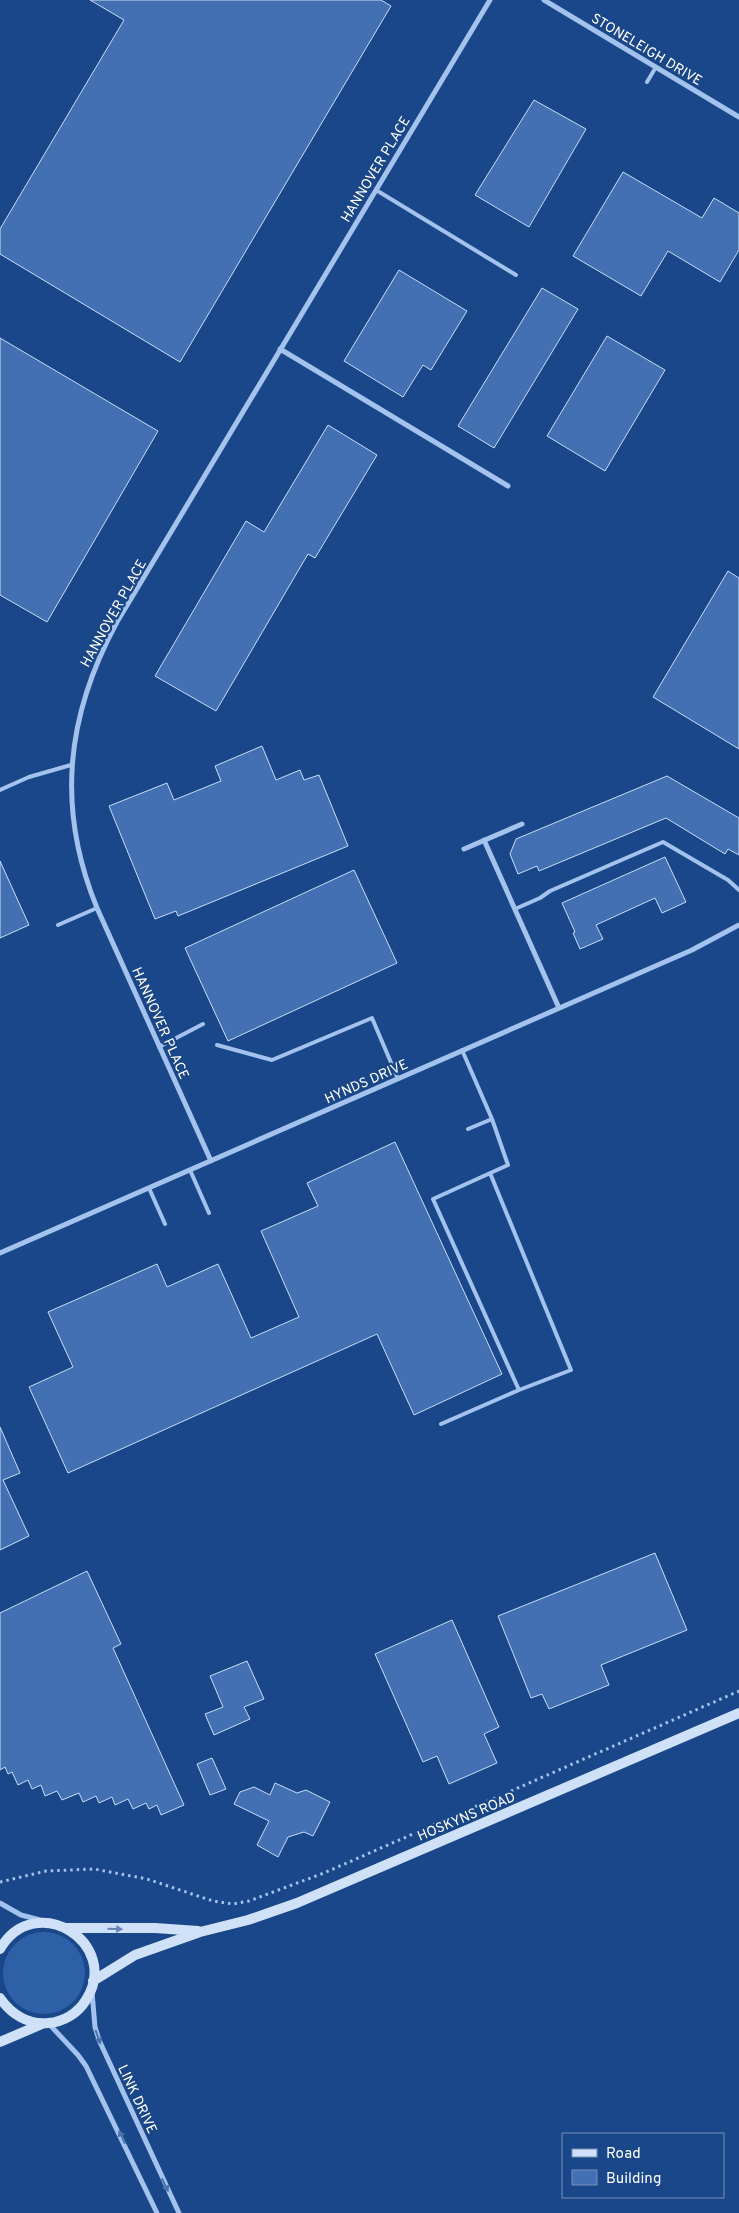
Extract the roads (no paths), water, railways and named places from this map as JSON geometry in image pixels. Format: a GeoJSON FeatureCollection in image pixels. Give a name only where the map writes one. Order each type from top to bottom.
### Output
{"type":"FeatureCollection","features":[{"type":"Feature","properties":{"kind":"main road","name":"HOSKYNS ROAD"},"geometry":{"type":"LineString","coordinates":[[92,1985],[135,1955],[200,1932],[273,1912],[316,1895],[739,1713]]}},
{"type":"Feature","properties":{"kind":"main road"},"geometry":{"type":"LineString","coordinates":[[0,1948],[11,1935],[23,1927],[36,1923],[49,1923],[66,1928],[80,1938],[89,1951],[94,1966],[92,1985],[84,2003],[75,2012],[64,2019],[46,2023],[0,2042]]}},
{"type":"Feature","properties":{"kind":"main road","name":"HOSKYNS ROAD"},"geometry":{"type":"LineString","coordinates":[[66,1928],[155,1928],[200,1932]]}},
{"type":"Feature","properties":{"kind":"main road"},"geometry":{"type":"LineString","coordinates":[[0,1998],[8,2008],[20,2017],[29,2021],[46,2023]]}},
{"type":"Feature","properties":{"kind":"street","name":"HANNOVER PLACE"},"geometry":{"type":"LineString","coordinates":[[211,1161],[88,887],[76,843],[71,765],[73,743],[83,700],[96,662],[106,644],[490,0]]}},
{"type":"Feature","properties":{"kind":"street","name":"STONELEIGH DRIVE"},"geometry":{"type":"LineString","coordinates":[[544,0],[739,117]]}},
{"type":"Feature","properties":{"kind":"street"},"geometry":{"type":"LineString","coordinates":[[280,350],[508,486]]}},
{"type":"Feature","properties":{"kind":"street"},"geometry":{"type":"LineString","coordinates":[[464,850],[522,824]]}},
{"type":"Feature","properties":{"kind":"street"},"geometry":{"type":"LineString","coordinates":[[484,840],[559,1008]]}},
{"type":"Feature","properties":{"kind":"street","name":"HYNDS DRIVE"},"geometry":{"type":"LineString","coordinates":[[0,1253],[692,950],[739,925]]}},
{"type":"Feature","properties":{"kind":"street"},"geometry":{"type":"LineString","coordinates":[[0,1903],[21,1915],[49,1923]]}},
{"type":"Feature","properties":{"kind":"street","name":"LINK DRIVE"},"geometry":{"type":"LineString","coordinates":[[92,1985],[95,2027],[99,2040],[179,2213]]}},
{"type":"Feature","properties":{"kind":"street"},"geometry":{"type":"LineString","coordinates":[[46,2023],[78,2055],[86,2066],[157,2213]]}},
{"type":"Feature","properties":{"kind":"lane"},"geometry":{"type":"LineString","coordinates":[[647,82],[656,67]]}},
{"type":"Feature","properties":{"kind":"lane"},"geometry":{"type":"LineString","coordinates":[[376,190],[516,275]]}},
{"type":"Feature","properties":{"kind":"lane"},"geometry":{"type":"LineString","coordinates":[[0,790],[29,777],[71,765]]}},
{"type":"Feature","properties":{"kind":"lane"},"geometry":{"type":"LineString","coordinates":[[515,909],[540,898],[550,891],[663,842],[728,880],[739,890]]}},
{"type":"Feature","properties":{"kind":"lane"},"geometry":{"type":"LineString","coordinates":[[58,925],[97,908]]}},
{"type":"Feature","properties":{"kind":"lane"},"geometry":{"type":"LineString","coordinates":[[217,1045],[272,1060],[372,1018],[398,1079]]}},
{"type":"Feature","properties":{"kind":"lane"},"geometry":{"type":"LineString","coordinates":[[159,1047],[203,1024]]}},
{"type":"Feature","properties":{"kind":"lane"},"geometry":{"type":"LineString","coordinates":[[462,1050],[492,1119],[508,1165],[433,1199],[519,1390]]}},
{"type":"Feature","properties":{"kind":"lane"},"geometry":{"type":"LineString","coordinates":[[468,1129],[492,1119]]}},
{"type":"Feature","properties":{"kind":"lane"},"geometry":{"type":"LineString","coordinates":[[190,1170],[209,1213]]}},
{"type":"Feature","properties":{"kind":"lane"},"geometry":{"type":"LineString","coordinates":[[441,1424],[571,1370],[490,1173]]}},
{"type":"Feature","properties":{"kind":"lane"},"geometry":{"type":"LineString","coordinates":[[149,1188],[165,1224]]}}]}
